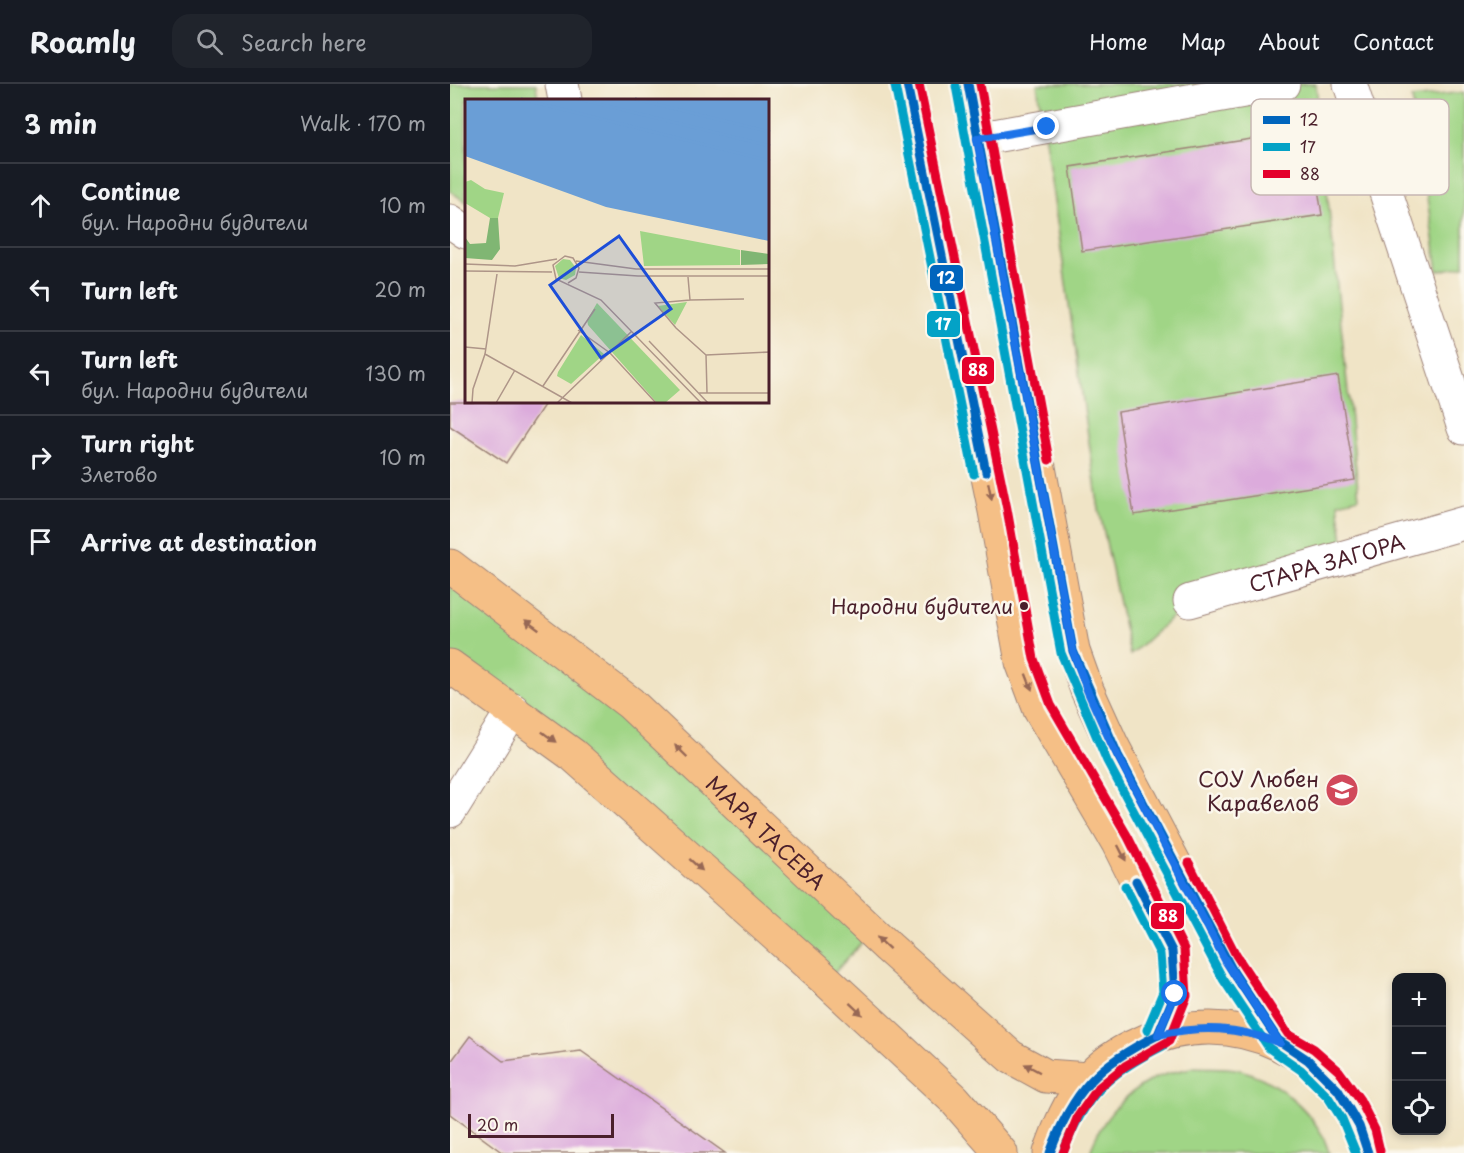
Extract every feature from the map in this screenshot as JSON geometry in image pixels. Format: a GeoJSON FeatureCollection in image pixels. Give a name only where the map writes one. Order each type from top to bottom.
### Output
{"type":"FeatureCollection","features":[{"type":"Feature","properties":{"kind":"main road"},"geometry":{"type":"LineString","coordinates":[[907,84],[994,511],[1022,662],[1040,710],[1118,843],[1172,951],[1175,994],[1158,1035]]}},
{"type":"Feature","properties":{"kind":"main road"},"geometry":{"type":"LineString","coordinates":[[968,84],[1073,651],[1087,690],[1112,745],[1226,962],[1280,1043]]}},
{"type":"Feature","properties":{"kind":"main road","name":"МАРА ТАСЕВА"},"geometry":{"type":"LineString","coordinates":[[450,566],[630,703],[880,939],[1011,1057],[1046,1076],[1088,1080]]}},
{"type":"Feature","properties":{"kind":"main road"},"geometry":{"type":"LineString","coordinates":[[450,666],[573,755],[826,981],[954,1099],[1001,1153]]}},
{"type":"Feature","properties":{"kind":"main road"},"geometry":{"type":"LineString","coordinates":[[1050,1153],[1064,1113],[1088,1080],[1120,1052],[1158,1035],[1188,1028],[1220,1027],[1250,1032],[1280,1043],[1307,1059],[1330,1080],[1350,1106],[1364,1134],[1368,1153]]}},
{"type":"Feature","properties":{"kind":"street"},"geometry":{"type":"LineString","coordinates":[[562,84],[565,99]]}},
{"type":"Feature","properties":{"kind":"street"},"geometry":{"type":"LineString","coordinates":[[977,139],[1283,84]]}},
{"type":"Feature","properties":{"kind":"street"},"geometry":{"type":"LineString","coordinates":[[1350,84],[1355,99]]}},
{"type":"Feature","properties":{"kind":"street"},"geometry":{"type":"LineString","coordinates":[[1387,195],[1464,428]]}},
{"type":"Feature","properties":{"kind":"street"},"geometry":{"type":"LineString","coordinates":[[450,221],[465,231]]}},
{"type":"Feature","properties":{"kind":"street","name":"СТАРА ЗАГОРА"},"geometry":{"type":"LineString","coordinates":[[1190,602],[1464,523]]}},
{"type":"Feature","properties":{"kind":"street"},"geometry":{"type":"LineString","coordinates":[[450,811],[513,710]]}},
{"type":"Feature","properties":{"kind":"green space"},"geometry":{"type":"Polygon","coordinates":[[[450,84],[536,84],[538,99],[465,99],[465,201],[450,191],[450,84]]]}},
{"type":"Feature","properties":{"kind":"green space"},"geometry":{"type":"Polygon","coordinates":[[[1037,84],[1316,84],[1318,99],[1251,99],[1251,195],[1328,195],[1359,498],[1338,503],[1345,557],[1190,601],[1130,655],[1098,504],[1037,84]]]}},
{"type":"Feature","properties":{"kind":"green space"},"geometry":{"type":"Polygon","coordinates":[[[1464,92],[1464,266],[1438,271],[1427,195],[1449,195],[1449,99],[1412,98],[1464,92]]]}},
{"type":"Feature","properties":{"kind":"green space"},"geometry":{"type":"Polygon","coordinates":[[[450,566],[871,932],[827,981],[450,666],[450,566]]]}},
{"type":"Feature","properties":{"kind":"green space"},"geometry":{"type":"Polygon","coordinates":[[[1194,1067],[1236,1069],[1266,1080],[1293,1099],[1305,1111],[1323,1138],[1329,1153],[1090,1153],[1106,1119],[1132,1092],[1158,1077],[1194,1067]]]}},
{"type":"Feature","properties":{"kind":"building"},"geometry":{"type":"Polygon","coordinates":[[[1251,139],[1251,195],[1319,195],[1322,215],[1082,251],[1070,167],[1251,139]]]}},
{"type":"Feature","properties":{"kind":"building"},"geometry":{"type":"Polygon","coordinates":[[[1338,376],[1355,480],[1134,515],[1118,412],[1338,376]]]}},
{"type":"Feature","properties":{"kind":"building"},"geometry":{"type":"Polygon","coordinates":[[[450,402],[545,404],[506,463],[450,426],[450,402]]]}},
{"type":"Feature","properties":{"kind":"building"},"geometry":{"type":"Polygon","coordinates":[[[470,1036],[503,1061],[581,1051],[725,1153],[503,1153],[450,1114],[450,1063],[470,1036]]]}},
{"type":"Feature","properties":{"kind":"transit line","name":"12"},"geometry":{"type":"LineString","coordinates":[[907,84],[986,472]]}},
{"type":"Feature","properties":{"kind":"transit line","name":"88"},"geometry":{"type":"LineString","coordinates":[[919,84],[1007,509],[1034,659],[1051,705],[1128,837],[1184,949],[1187,996],[1169,1041],[1125,1066],[1098,1088],[1078,1116],[1063,1153]]}},
{"type":"Feature","properties":{"kind":"transit line","name":"12"},"geometry":{"type":"LineString","coordinates":[[968,84],[1073,651],[1118,755],[1234,973],[1278,1040],[1308,1060],[1338,1090],[1359,1126],[1368,1153]]}},
{"type":"Feature","properties":{"kind":"transit line","name":"88"},"geometry":{"type":"LineString","coordinates":[[980,84],[1049,460]]}},
{"type":"Feature","properties":{"kind":"transit line","name":"17"},"geometry":{"type":"LineString","coordinates":[[895,86],[974,474]]}},
{"type":"Feature","properties":{"kind":"transit line","name":"17"},"geometry":{"type":"LineString","coordinates":[[956,86],[1061,653],[1107,761],[1223,979],[1269,1048],[1301,1070],[1328,1097],[1342,1119],[1356,1153]]}},
{"type":"Feature","properties":{"kind":"transit line","name":"88"},"geometry":{"type":"LineString","coordinates":[[1189,863],[1236,955],[1288,1034],[1314,1049],[1339,1071],[1360,1100],[1375,1130],[1380,1151]]}},
{"type":"Feature","properties":{"kind":"transit line","name":"12"},"geometry":{"type":"LineString","coordinates":[[1136,881],[1172,951],[1175,994],[1158,1035]]}},
{"type":"Feature","properties":{"kind":"transit line","name":"17"},"geometry":{"type":"LineString","coordinates":[[1125,886],[1160,954],[1163,992],[1147,1030]]}},
{"type":"Feature","properties":{"kind":"transit line","name":"12"},"geometry":{"type":"LineString","coordinates":[[1050,1153],[1068,1112],[1090,1081],[1119,1057],[1158,1035]]}},
{"type":"Feature","properties":{"kind":"transit line","name":"17"},"geometry":{"type":"LineString","coordinates":[[1063,1153],[1080,1116],[1101,1088],[1113,1076],[1163,1046]]}},
{"type":"Feature","properties":{"kind":"place","name":"Народни будители"},"geometry":{"type":"Point","coordinates":[1024,606]}},
{"type":"Feature","properties":{"kind":"place","name":"СОУ Любен Каравелов"},"geometry":{"type":"Point","coordinates":[1342,790]}},
{"type":"Feature","properties":{"kind":"route"},"geometry":{"type":"LineString","coordinates":[[1047,127],[977,139],[1073,651],[1087,690],[1112,745],[1226,962],[1280,1043],[1250,1032],[1220,1027],[1188,1028],[1158,1035],[1175,994]]}}]}
